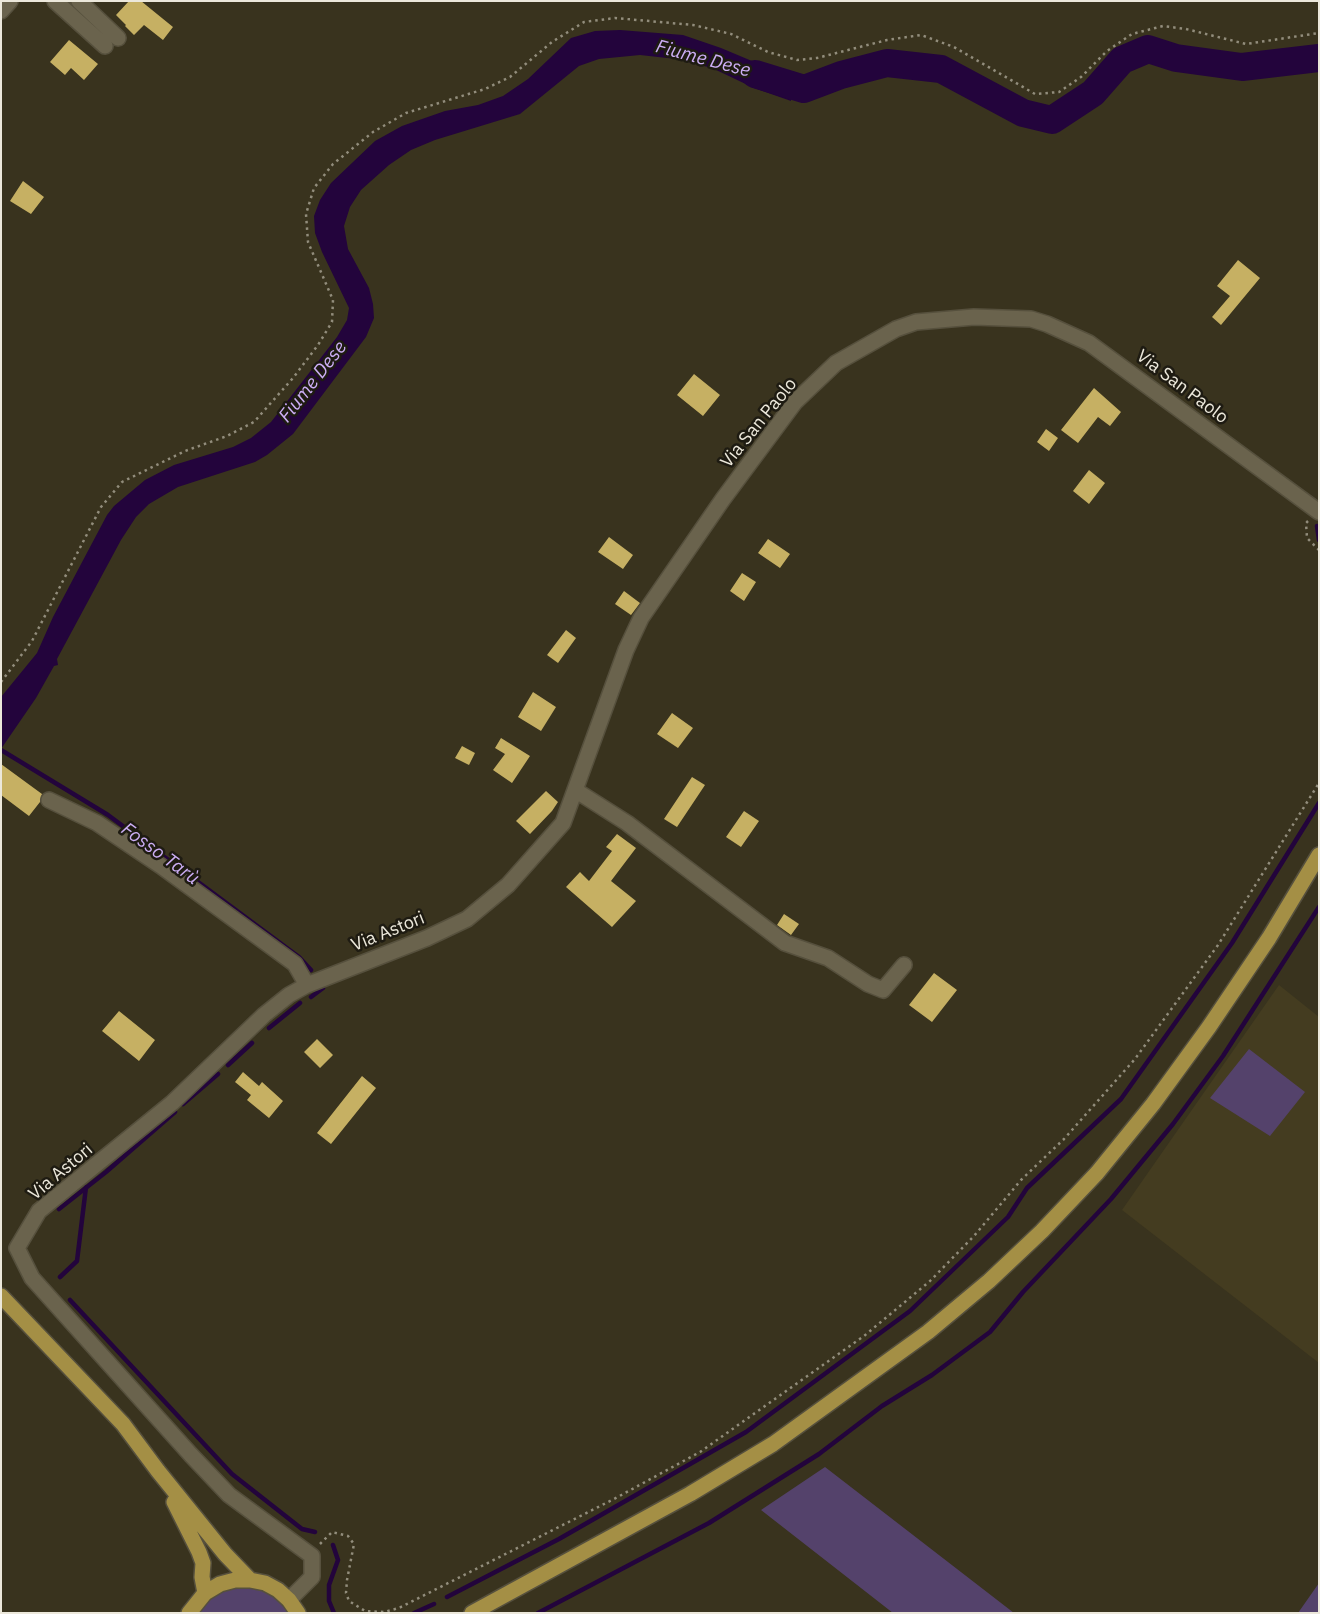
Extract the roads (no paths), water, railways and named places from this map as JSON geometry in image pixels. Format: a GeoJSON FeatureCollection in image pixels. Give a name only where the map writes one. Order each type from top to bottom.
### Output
{"type":"FeatureCollection","features":[{"type":"Feature","properties":{"kind":"main road"},"geometry":{"type":"LineString","coordinates":[[472,1613],[690,1494],[773,1444],[928,1332],[989,1281],[1042,1231],[1097,1173],[1153,1104],[1209,1027],[1269,938],[1319,855]]}},
{"type":"Feature","properties":{"kind":"main road"},"geometry":{"type":"LineString","coordinates":[[1,1296],[123,1424],[225,1554],[250,1580]]}},
{"type":"Feature","properties":{"kind":"main road"},"geometry":{"type":"LineString","coordinates":[[158,1471],[199,1552],[203,1563],[202,1577],[205,1593]]}},
{"type":"Feature","properties":{"kind":"main road"},"geometry":{"type":"LineString","coordinates":[[189,1613],[205,1593],[220,1584],[235,1580],[265,1583],[278,1590],[296,1609]]}},
{"type":"Feature","properties":{"kind":"street"},"geometry":{"type":"LineString","coordinates":[[1,11],[10,1]]}},
{"type":"Feature","properties":{"kind":"street"},"geometry":{"type":"LineString","coordinates":[[55,1],[105,46]]}},
{"type":"Feature","properties":{"kind":"street"},"geometry":{"type":"LineString","coordinates":[[79,1],[118,38]]}},
{"type":"Feature","properties":{"kind":"street","name":"Via San Paolo"},"geometry":{"type":"LineString","coordinates":[[508,885],[563,823],[626,650],[641,618],[723,499],[795,402],[836,364],[896,329],[916,322],[974,317],[1031,320],[1047,324],[1089,343],[1318,512]]}},
{"type":"Feature","properties":{"kind":"street"},"geometry":{"type":"LineString","coordinates":[[576,790],[627,823],[785,943],[828,958],[883,990],[904,965]]}},
{"type":"Feature","properties":{"kind":"street"},"geometry":{"type":"LineString","coordinates":[[49,800],[98,823],[160,866],[295,964],[307,985]]}},
{"type":"Feature","properties":{"kind":"street","name":"Via Astori"},"geometry":{"type":"LineString","coordinates":[[296,1609],[312,1577],[312,1556],[230,1495],[190,1456],[32,1278],[18,1248],[39,1211],[172,1103],[264,1015],[289,995],[307,985],[427,938],[468,919],[508,885]]}},
{"type":"Feature","properties":{"kind":"water"},"geometry":{"type":"Polygon","coordinates":[[[620,30],[683,35],[721,48],[790,77],[791,101],[754,88],[712,68],[676,59],[640,55],[599,59],[579,66],[520,114],[435,140],[411,150],[389,165],[361,190],[350,207],[344,226],[348,249],[369,288],[373,304],[374,318],[366,337],[293,434],[267,455],[255,462],[178,487],[149,504],[136,517],[121,540],[57,659],[58,665],[54,666],[36,698],[1,749],[1,697],[37,653],[53,617],[107,515],[114,506],[145,480],[174,465],[233,447],[251,438],[271,422],[337,337],[347,320],[349,308],[315,233],[314,216],[320,200],[331,183],[375,141],[402,126],[445,111],[478,105],[503,96],[528,79],[571,38],[595,31],[620,30]]]}},
{"type":"Feature","properties":{"kind":"waterway","name":"Fiume Dese"},"geometry":{"type":"LineString","coordinates":[[755,74],[804,89],[841,75],[887,63],[941,69],[1023,113],[1052,120],[1093,93],[1122,60],[1148,49],[1176,58],[1242,67],[1319,58]]}},
{"type":"Feature","properties":{"kind":"waterway"},"geometry":{"type":"LineString","coordinates":[[1317,526],[1319,540]]}},
{"type":"Feature","properties":{"kind":"waterway","name":"Fosso Tarù"},"geometry":{"type":"LineString","coordinates":[[1,750],[108,815],[299,957],[311,970]]}},
{"type":"Feature","properties":{"kind":"waterway"},"geometry":{"type":"LineString","coordinates":[[447,1597],[559,1539],[746,1432],[910,1311],[1008,1217],[1027,1188],[1121,1099],[1232,943],[1319,803]]}},
{"type":"Feature","properties":{"kind":"waterway"},"geometry":{"type":"LineString","coordinates":[[538,1613],[709,1523],[819,1454],[882,1406],[932,1375],[990,1332],[1023,1292],[1111,1199],[1173,1124],[1223,1056],[1319,907]]}},
{"type":"Feature","properties":{"kind":"waterway","name":"Fosso Tarù"},"geometry":{"type":"LineString","coordinates":[[311,997],[323,988],[321,985]]}},
{"type":"Feature","properties":{"kind":"waterway","name":"Fosso Tarù"},"geometry":{"type":"LineString","coordinates":[[269,1028],[300,1003]]}},
{"type":"Feature","properties":{"kind":"waterway","name":"Fosso Tarù"},"geometry":{"type":"LineString","coordinates":[[228,1065],[252,1043]]}},
{"type":"Feature","properties":{"kind":"waterway","name":"Fosso Tarù"},"geometry":{"type":"LineString","coordinates":[[183,1104],[218,1074]]}},
{"type":"Feature","properties":{"kind":"waterway","name":"Fosso Tarù"},"geometry":{"type":"LineString","coordinates":[[59,1209],[106,1172],[175,1112]]}},
{"type":"Feature","properties":{"kind":"waterway"},"geometry":{"type":"LineString","coordinates":[[60,1277],[77,1261],[86,1187]]}},
{"type":"Feature","properties":{"kind":"waterway"},"geometry":{"type":"LineString","coordinates":[[70,1300],[232,1474],[302,1529],[315,1532]]}},
{"type":"Feature","properties":{"kind":"waterway"},"geometry":{"type":"LineString","coordinates":[[333,1545],[338,1560],[329,1585],[329,1601],[334,1613]]}},
{"type":"Feature","properties":{"kind":"waterway"},"geometry":{"type":"LineString","coordinates":[[414,1613],[434,1604]]}}]}
